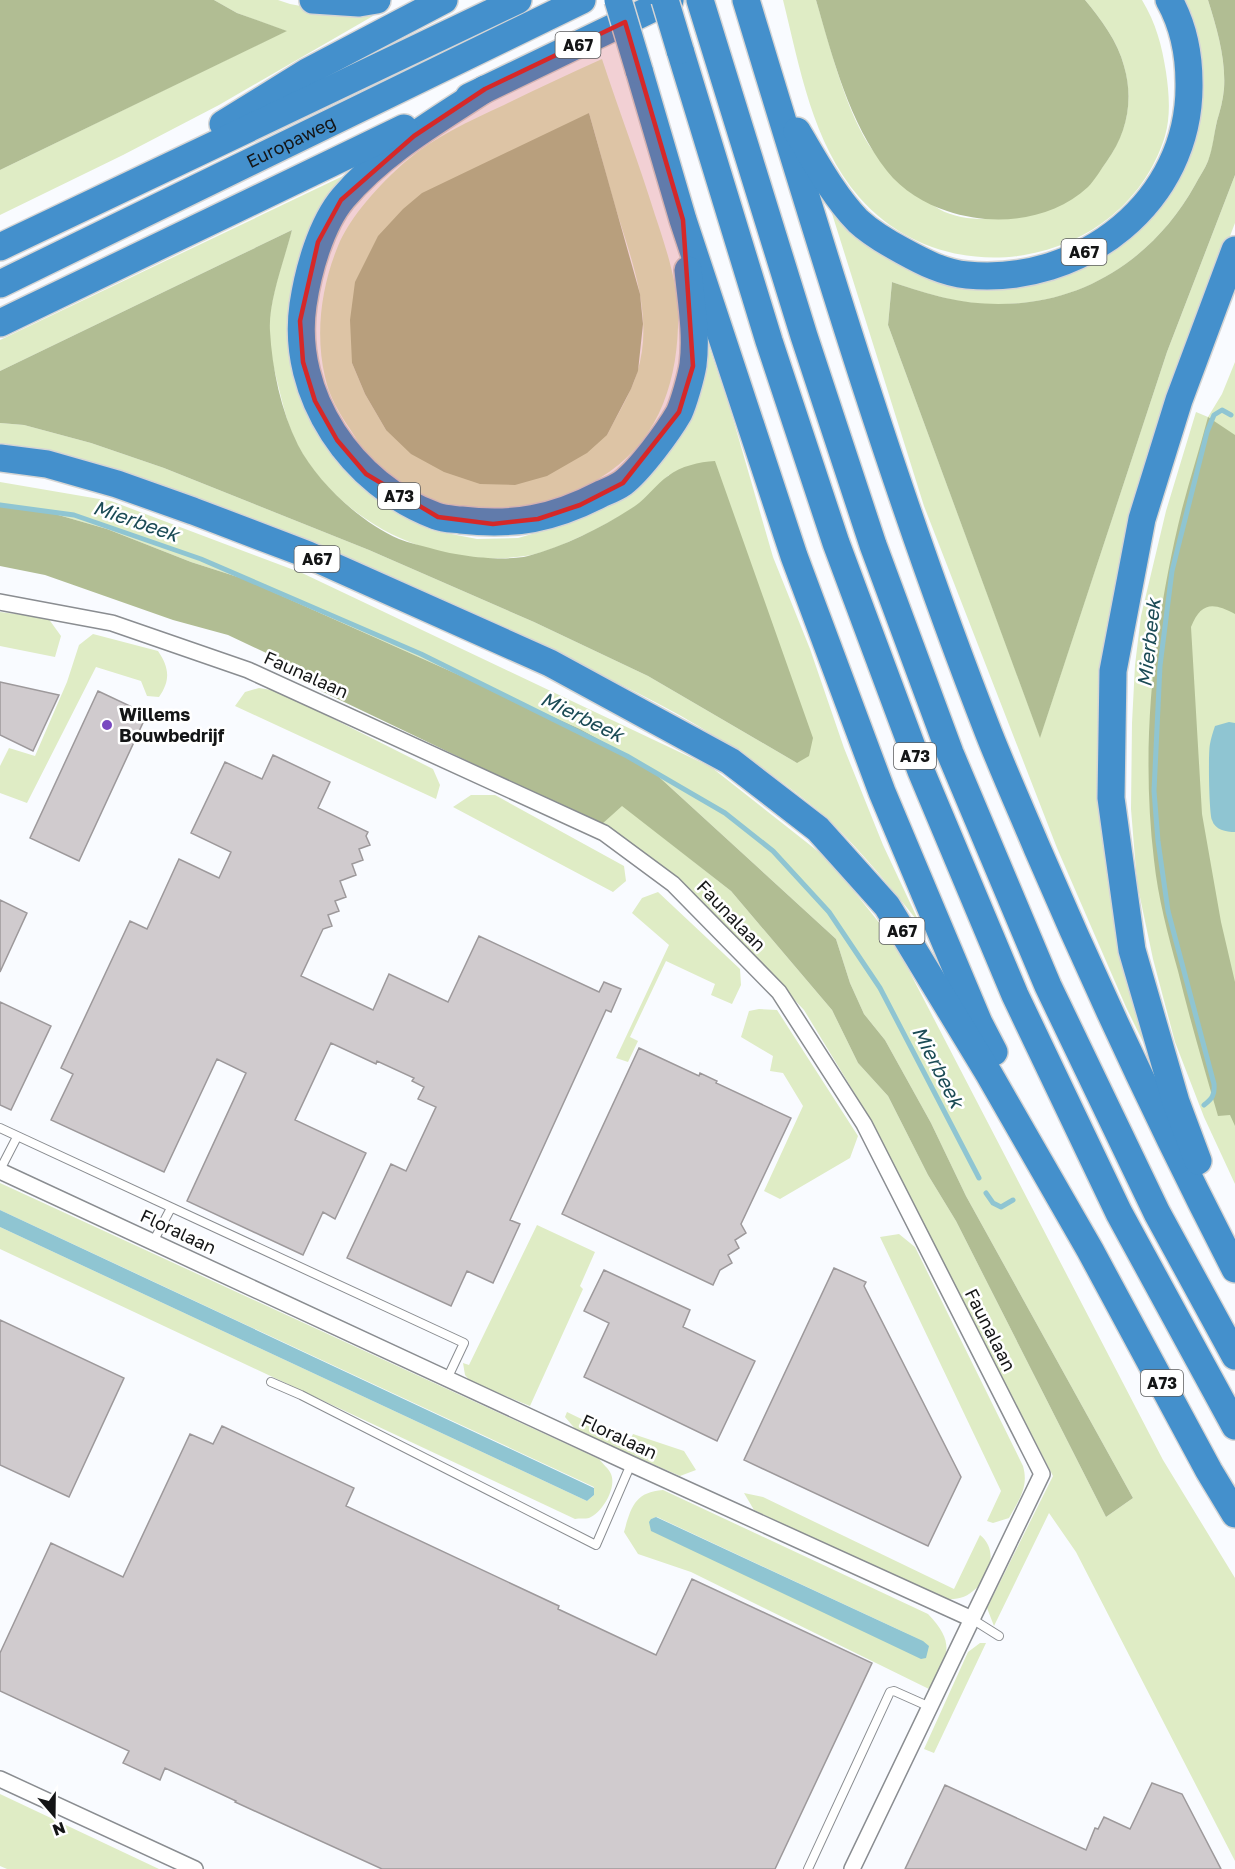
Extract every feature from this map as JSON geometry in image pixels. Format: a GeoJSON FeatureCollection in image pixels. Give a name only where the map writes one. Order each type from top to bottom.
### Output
{"type":"FeatureCollection","features":[{"type":"Feature","properties":{"kind":"highway"},"geometry":{"type":"LineString","coordinates":[[313,0],[359,3],[377,0]]}},
{"type":"Feature","properties":{"kind":"highway"},"geometry":{"type":"LineString","coordinates":[[106,195],[307,72],[444,0]]}},
{"type":"Feature","properties":{"kind":"highway","name":"Europaweg"},"geometry":{"type":"LineString","coordinates":[[0,247],[518,0]]}},
{"type":"Feature","properties":{"kind":"highway","name":"Europaweg"},"geometry":{"type":"LineString","coordinates":[[0,284],[582,0]]}},
{"type":"Feature","properties":{"kind":"highway","name":"A73"},"geometry":{"type":"LineString","coordinates":[[618,0],[683,220],[794,556],[882,792],[979,1023],[1090,1250],[1209,1471],[1235,1514]]}},
{"type":"Feature","properties":{"kind":"highway","name":"A73"},"geometry":{"type":"LineString","coordinates":[[665,0],[769,341],[836,543],[921,771],[1015,995],[1109,1192],[1235,1426]]}},
{"type":"Feature","properties":{"kind":"highway","name":"A67"},"geometry":{"type":"LineString","coordinates":[[0,323],[670,0]]}},
{"type":"Feature","properties":{"kind":"highway","name":"A73"},"geometry":{"type":"LineString","coordinates":[[700,0],[804,336],[862,512],[950,753],[1054,997],[1157,1213],[1235,1356]]}},
{"type":"Feature","properties":{"kind":"highway","name":"A67"},"geometry":{"type":"LineString","coordinates":[[776,97],[833,187],[859,221],[887,242],[928,265],[965,275],[1004,276],[1032,272],[1071,259],[1099,245],[1129,222],[1150,201],[1177,156],[1187,113],[1189,58],[1176,12],[1169,0]]}},
{"type":"Feature","properties":{"kind":"highway"},"geometry":{"type":"LineString","coordinates":[[749,8],[843,318],[909,517],[990,736],[1089,969],[1235,1269]]}},
{"type":"Feature","properties":{"kind":"highway","name":"A73"},"geometry":{"type":"LineString","coordinates":[[485,89],[377,164],[341,200],[318,242],[306,286],[300,321],[303,362],[315,401],[337,440],[366,474],[403,499],[438,517],[493,524],[538,519],[580,505],[623,483],[651,453],[679,412],[693,366],[694,324],[683,220]]}},
{"type":"Feature","properties":{"kind":"highway"},"geometry":{"type":"LineString","coordinates":[[1235,250],[1179,400],[1142,519],[1113,671],[1111,798],[1131,950],[1176,1102],[1235,1261]]}},
{"type":"Feature","properties":{"kind":"highway","name":"A67"},"geometry":{"type":"LineString","coordinates":[[0,458],[47,464],[117,484],[306,554],[550,663],[730,761],[818,829],[887,906],[989,1074],[1090,1250]]}},
{"type":"Feature","properties":{"kind":"street","name":"Faunalaan"},"geometry":{"type":"LineString","coordinates":[[0,602],[112,623],[248,670],[604,833],[673,884],[779,992],[864,1124],[1042,1474],[972,1619]]}},
{"type":"Feature","properties":{"kind":"street","name":"Floralaan"},"geometry":{"type":"LineString","coordinates":[[0,1171],[631,1464],[972,1619]]}},
{"type":"Feature","properties":{"kind":"street"},"geometry":{"type":"LineString","coordinates":[[852,1869],[972,1619]]}},
{"type":"Feature","properties":{"kind":"street"},"geometry":{"type":"LineString","coordinates":[[0,1779],[195,1869]]}},
{"type":"Feature","properties":{"kind":"lane"},"geometry":{"type":"LineString","coordinates":[[0,1128],[464,1343],[447,1379]]}},
{"type":"Feature","properties":{"kind":"lane"},"geometry":{"type":"LineString","coordinates":[[0,1171],[17,1137]]}},
{"type":"Feature","properties":{"kind":"lane"},"geometry":{"type":"LineString","coordinates":[[153,1242],[171,1208]]}},
{"type":"Feature","properties":{"kind":"lane"},"geometry":{"type":"LineString","coordinates":[[271,1382],[301,1395],[596,1545],[631,1464]]}},
{"type":"Feature","properties":{"kind":"lane"},"geometry":{"type":"LineString","coordinates":[[972,1619],[999,1636]]}},
{"type":"Feature","properties":{"kind":"lane"},"geometry":{"type":"LineString","coordinates":[[808,1869],[890,1692],[894,1691],[930,1707]]}},
{"type":"Feature","properties":{"kind":"highlighted area"},"geometry":{"type":"Polygon","coordinates":[[[625,22],[683,220],[693,366],[679,412],[623,483],[580,505],[538,519],[493,524],[438,517],[366,474],[337,440],[315,401],[303,362],[300,321],[318,242],[341,200],[414,136],[485,89],[625,22]]]}},
{"type":"Feature","properties":{"kind":"green space"},"geometry":{"type":"Polygon","coordinates":[[[0,0],[214,0],[237,13],[287,31],[0,170],[0,0]]]}},
{"type":"Feature","properties":{"kind":"green space"},"geometry":{"type":"Polygon","coordinates":[[[214,0],[278,0],[333,12],[373,16],[219,105],[0,215],[0,170],[286,31],[237,13],[214,0]]]}},
{"type":"Feature","properties":{"kind":"green space"},"geometry":{"type":"Polygon","coordinates":[[[783,0],[816,0],[847,100],[864,137],[881,159],[930,203],[946,213],[989,219],[1024,216],[1050,209],[1082,191],[1110,156],[1126,120],[1127,81],[1121,57],[1113,40],[1085,0],[1142,0],[1155,26],[1164,62],[1169,104],[1165,136],[1144,180],[1113,215],[1074,240],[1030,254],[984,257],[939,249],[896,229],[859,197],[843,176],[830,153],[810,103],[783,0]]]}},
{"type":"Feature","properties":{"kind":"green space"},"geometry":{"type":"Polygon","coordinates":[[[816,0],[1085,0],[1108,31],[1118,48],[1124,66],[1128,104],[1120,139],[1088,187],[1057,207],[1040,214],[1021,218],[984,219],[947,211],[930,204],[914,195],[893,178],[862,132],[844,89],[816,0]]]}},
{"type":"Feature","properties":{"kind":"green space"},"geometry":{"type":"Polygon","coordinates":[[[1184,0],[1208,0],[1222,55],[1224,89],[1207,164],[1180,208],[1163,230],[1123,266],[1100,280],[1076,291],[1049,299],[1004,304],[971,303],[940,297],[892,282],[888,325],[1040,737],[1167,352],[1235,175],[1235,223],[1174,382],[1114,608],[1098,715],[1097,760],[1102,811],[1166,1089],[1126,1007],[1057,848],[924,506],[823,185],[967,279],[1130,231],[1202,80],[1199,45],[1184,0]]]}},
{"type":"Feature","properties":{"kind":"green space"},"geometry":{"type":"Polygon","coordinates":[[[1208,0],[1235,0],[1235,175],[1167,352],[1040,738],[888,325],[892,282],[955,300],[986,304],[1021,303],[1049,299],[1075,291],[1123,266],[1144,249],[1180,208],[1205,167],[1211,151],[1223,97],[1224,67],[1208,0]]]}},
{"type":"Feature","properties":{"kind":"green space"},"geometry":{"type":"Polygon","coordinates":[[[602,59],[672,270],[677,299],[678,327],[673,372],[667,393],[659,413],[635,449],[619,465],[573,493],[544,505],[503,511],[479,510],[427,498],[390,475],[365,452],[342,417],[327,384],[320,344],[321,311],[327,278],[338,246],[350,223],[367,201],[416,153],[465,123],[602,59]],[[589,113],[352,363],[365,394],[386,430],[607,435],[637,373],[642,352],[642,310],[634,267],[589,113]]]}},
{"type":"Feature","properties":{"kind":"green space"},"geometry":{"type":"Polygon","coordinates":[[[589,113],[640,294],[643,324],[638,371],[631,389],[607,435],[587,453],[547,476],[515,485],[480,484],[444,472],[411,454],[386,430],[365,394],[352,363],[350,320],[355,282],[378,236],[403,209],[422,193],[589,113]]]}},
{"type":"Feature","properties":{"kind":"green space"},"geometry":{"type":"Polygon","coordinates":[[[364,166],[294,311],[342,466],[368,492],[396,513],[431,530],[477,539],[518,538],[546,530],[606,500],[646,470],[701,323],[729,405],[773,557],[810,649],[844,748],[883,845],[920,924],[853,845],[813,806],[739,752],[694,723],[647,698],[598,674],[0,447],[0,423],[24,425],[91,443],[164,468],[369,550],[534,622],[648,676],[797,763],[669,475],[626,513],[582,536],[537,554],[491,558],[458,555],[426,548],[395,536],[366,519],[340,498],[317,474],[294,439],[284,408],[269,342],[272,302],[292,230],[0,371],[0,340],[364,166]]]}},
{"type":"Feature","properties":{"kind":"green space"},"geometry":{"type":"Polygon","coordinates":[[[292,230],[270,319],[273,360],[278,389],[292,432],[306,459],[328,487],[355,512],[384,532],[399,539],[465,556],[518,558],[542,552],[583,535],[635,506],[673,473],[690,465],[715,461],[813,738],[809,756],[797,763],[648,676],[534,622],[369,550],[164,468],[91,443],[24,425],[0,423],[0,371],[292,230]]]}},
{"type":"Feature","properties":{"kind":"green space"},"geometry":{"type":"Polygon","coordinates":[[[1235,362],[1235,1184],[1204,1117],[1175,1042],[1153,959],[1137,883],[1131,809],[1135,665],[1141,616],[1166,511],[1196,412],[1208,417],[1222,394],[1235,362]]]}},
{"type":"Feature","properties":{"kind":"green space"},"geometry":{"type":"Polygon","coordinates":[[[1208,417],[1235,435],[1235,614],[1220,607],[1208,607],[1199,613],[1191,627],[1202,814],[1221,922],[1235,982],[1235,1126],[1230,1115],[1218,1116],[1192,1026],[1161,902],[1150,816],[1149,728],[1157,639],[1172,552],[1208,417]]]}},
{"type":"Feature","properties":{"kind":"green space"},"geometry":{"type":"Polygon","coordinates":[[[0,482],[111,501],[302,573],[711,767],[829,860],[893,940],[1163,1460],[1235,1578],[1235,1861],[1076,1552],[1049,1513],[994,1626],[987,1608],[1053,1476],[855,1094],[804,1010],[692,892],[601,825],[622,805],[731,891],[832,1010],[858,1063],[888,1096],[928,1175],[956,1221],[1106,1517],[1133,1498],[966,1196],[931,1123],[885,1040],[864,1014],[850,983],[836,939],[647,766],[580,729],[244,579],[191,562],[107,529],[48,512],[0,504],[0,482]]]}},
{"type":"Feature","properties":{"kind":"green space"},"geometry":{"type":"Polygon","coordinates":[[[0,504],[48,512],[107,529],[191,562],[244,579],[580,729],[647,766],[836,939],[850,983],[864,1014],[885,1040],[931,1123],[966,1196],[1133,1498],[1106,1517],[956,1221],[928,1175],[888,1096],[858,1063],[832,1010],[731,891],[622,806],[601,825],[317,689],[305,677],[277,658],[228,635],[173,620],[45,575],[0,566],[0,504]]]}},
{"type":"Feature","properties":{"kind":"green space"},"geometry":{"type":"Polygon","coordinates":[[[0,612],[48,618],[61,636],[55,657],[0,646],[0,612]]]}},
{"type":"Feature","properties":{"kind":"green space"},"geometry":{"type":"Polygon","coordinates":[[[93,634],[158,651],[167,674],[163,691],[159,697],[147,696],[141,681],[96,667],[27,803],[0,793],[0,766],[9,748],[35,756],[67,682],[79,645],[93,634]]]}},
{"type":"Feature","properties":{"kind":"green space"},"geometry":{"type":"Polygon","coordinates":[[[259,688],[278,691],[433,769],[440,785],[436,799],[235,706],[245,692],[259,688]]]}},
{"type":"Feature","properties":{"kind":"green space"},"geometry":{"type":"Polygon","coordinates":[[[471,795],[495,795],[624,866],[626,881],[613,892],[453,807],[471,795]]]}},
{"type":"Feature","properties":{"kind":"green space"},"geometry":{"type":"Polygon","coordinates":[[[658,892],[740,969],[741,985],[732,1004],[711,995],[715,984],[666,961],[630,1037],[638,1041],[628,1062],[616,1058],[669,945],[632,913],[642,898],[658,892]]]}},
{"type":"Feature","properties":{"kind":"green space"},"geometry":{"type":"Polygon","coordinates":[[[777,1010],[858,1136],[850,1158],[780,1199],[764,1191],[803,1106],[783,1073],[770,1071],[773,1056],[741,1037],[749,1011],[777,1010]]]}},
{"type":"Feature","properties":{"kind":"green space"},"geometry":{"type":"Polygon","coordinates":[[[0,1183],[599,1459],[610,1472],[612,1480],[607,1499],[594,1515],[575,1519],[0,1249],[0,1227],[587,1501],[594,1495],[594,1487],[0,1210],[0,1183]]]}},
{"type":"Feature","properties":{"kind":"green space"},"geometry":{"type":"Polygon","coordinates":[[[537,1225],[595,1252],[580,1286],[583,1289],[530,1406],[471,1382],[465,1375],[463,1363],[469,1365],[537,1225]]]}},
{"type":"Feature","properties":{"kind":"green space"},"geometry":{"type":"Polygon","coordinates":[[[899,1234],[915,1247],[1023,1466],[1024,1487],[1009,1518],[993,1523],[987,1521],[1001,1491],[880,1237],[899,1234]]]}},
{"type":"Feature","properties":{"kind":"green space"},"geometry":{"type":"Polygon","coordinates":[[[567,1412],[629,1442],[633,1434],[684,1451],[696,1470],[680,1476],[577,1431],[565,1417],[567,1412]]]}},
{"type":"Feature","properties":{"kind":"green space"},"geometry":{"type":"Polygon","coordinates":[[[663,1490],[928,1614],[937,1624],[946,1642],[945,1659],[931,1690],[691,1572],[638,1554],[624,1532],[636,1502],[654,1491],[663,1490]],[[657,1517],[651,1519],[923,1641],[657,1517]]]}},
{"type":"Feature","properties":{"kind":"green space"},"geometry":{"type":"Polygon","coordinates":[[[744,1493],[763,1497],[954,1589],[980,1535],[986,1541],[991,1556],[988,1572],[969,1594],[956,1599],[937,1599],[754,1510],[744,1493]]]}},
{"type":"Feature","properties":{"kind":"green space"},"geometry":{"type":"Polygon","coordinates":[[[980,1643],[986,1643],[934,1753],[924,1749],[968,1652],[980,1643]]]}},
{"type":"Feature","properties":{"kind":"green space"},"geometry":{"type":"Polygon","coordinates":[[[0,1794],[159,1869],[7,1869],[0,1866],[0,1794]]]}},
{"type":"Feature","properties":{"kind":"water"},"geometry":{"type":"Polygon","coordinates":[[[1229,722],[1235,723],[1235,832],[1221,830],[1213,823],[1211,815],[1209,759],[1211,737],[1215,726],[1229,722]]]}},
{"type":"Feature","properties":{"kind":"water"},"geometry":{"type":"Polygon","coordinates":[[[0,1210],[594,1488],[594,1495],[587,1501],[0,1227],[0,1210]]]}},
{"type":"Feature","properties":{"kind":"water"},"geometry":{"type":"Polygon","coordinates":[[[656,1517],[923,1641],[929,1646],[926,1658],[921,1659],[651,1531],[649,1522],[656,1517]]]}},
{"type":"Feature","properties":{"kind":"building"},"geometry":{"type":"Polygon","coordinates":[[[0,682],[59,695],[33,751],[0,735],[0,682]]]}},
{"type":"Feature","properties":{"kind":"building"},"geometry":{"type":"Polygon","coordinates":[[[98,691],[147,714],[79,861],[30,838],[98,691]]]}},
{"type":"Feature","properties":{"kind":"building"},"geometry":{"type":"Polygon","coordinates":[[[273,755],[330,782],[318,808],[368,832],[366,836],[370,845],[359,849],[363,860],[352,864],[356,875],[340,881],[346,897],[335,901],[339,911],[328,915],[332,926],[323,929],[301,976],[373,1010],[389,974],[448,1002],[479,936],[599,992],[604,982],[621,989],[611,1012],[606,1010],[510,1220],[520,1224],[493,1283],[467,1271],[451,1306],[347,1258],[391,1164],[406,1171],[436,1107],[418,1099],[424,1087],[412,1081],[414,1078],[377,1061],[376,1064],[331,1043],[295,1120],[366,1153],[335,1219],[323,1212],[303,1255],[187,1201],[246,1073],[217,1059],[164,1172],[51,1120],[73,1074],[61,1068],[130,921],[147,929],[179,859],[219,878],[231,852],[191,833],[225,762],[262,779],[273,755]]]}},
{"type":"Feature","properties":{"kind":"building"},"geometry":{"type":"Polygon","coordinates":[[[0,900],[27,913],[0,972],[0,900]]]}},
{"type":"Feature","properties":{"kind":"building"},"geometry":{"type":"Polygon","coordinates":[[[0,1002],[51,1026],[11,1110],[0,1105],[0,1002]]]}},
{"type":"Feature","properties":{"kind":"building"},"geometry":{"type":"Polygon","coordinates":[[[639,1048],[699,1076],[700,1073],[717,1081],[716,1083],[791,1118],[741,1224],[746,1233],[735,1240],[739,1248],[728,1255],[732,1263],[720,1270],[713,1285],[562,1214],[639,1048]]]}},
{"type":"Feature","properties":{"kind":"building"},"geometry":{"type":"Polygon","coordinates":[[[834,1268],[866,1282],[864,1286],[961,1477],[928,1546],[744,1460],[834,1268]]]}},
{"type":"Feature","properties":{"kind":"building"},"geometry":{"type":"Polygon","coordinates":[[[604,1270],[690,1310],[683,1327],[755,1361],[717,1441],[584,1377],[609,1323],[584,1311],[604,1270]]]}},
{"type":"Feature","properties":{"kind":"building"},"geometry":{"type":"Polygon","coordinates":[[[0,1320],[124,1378],[69,1497],[0,1465],[0,1320]]]}},
{"type":"Feature","properties":{"kind":"building"},"geometry":{"type":"Polygon","coordinates":[[[222,1426],[354,1488],[346,1506],[559,1606],[558,1609],[656,1655],[692,1579],[872,1663],[775,1869],[382,1869],[165,1768],[160,1780],[123,1763],[129,1751],[0,1691],[0,1653],[51,1543],[123,1577],[190,1434],[213,1444],[222,1426]]]}},
{"type":"Feature","properties":{"kind":"building"},"geometry":{"type":"Polygon","coordinates":[[[1152,1783],[1182,1794],[1221,1869],[905,1869],[945,1785],[1086,1850],[1095,1828],[1098,1829],[1104,1817],[1130,1829],[1152,1783]]]}},
{"type":"Feature","properties":{"kind":"waterway","name":"Mierbeek"},"geometry":{"type":"LineString","coordinates":[[1204,1105],[1212,1096],[1214,1084],[1168,911],[1158,841],[1154,791],[1160,666],[1172,571],[1207,432],[1214,415],[1222,410],[1231,415]]}},
{"type":"Feature","properties":{"kind":"waterway","name":"Mierbeek"},"geometry":{"type":"LineString","coordinates":[[0,505],[74,515],[201,559],[421,654],[627,756],[725,813],[773,851],[829,912],[880,988],[979,1178]]}},
{"type":"Feature","properties":{"kind":"waterway","name":"Mierbeek"},"geometry":{"type":"LineString","coordinates":[[986,1193],[993,1203],[1001,1207],[1013,1200]]}},
{"type":"Feature","properties":{"kind":"place","name":"Willems Bouwbedrijf"},"geometry":{"type":"Point","coordinates":[107,725]}}]}
